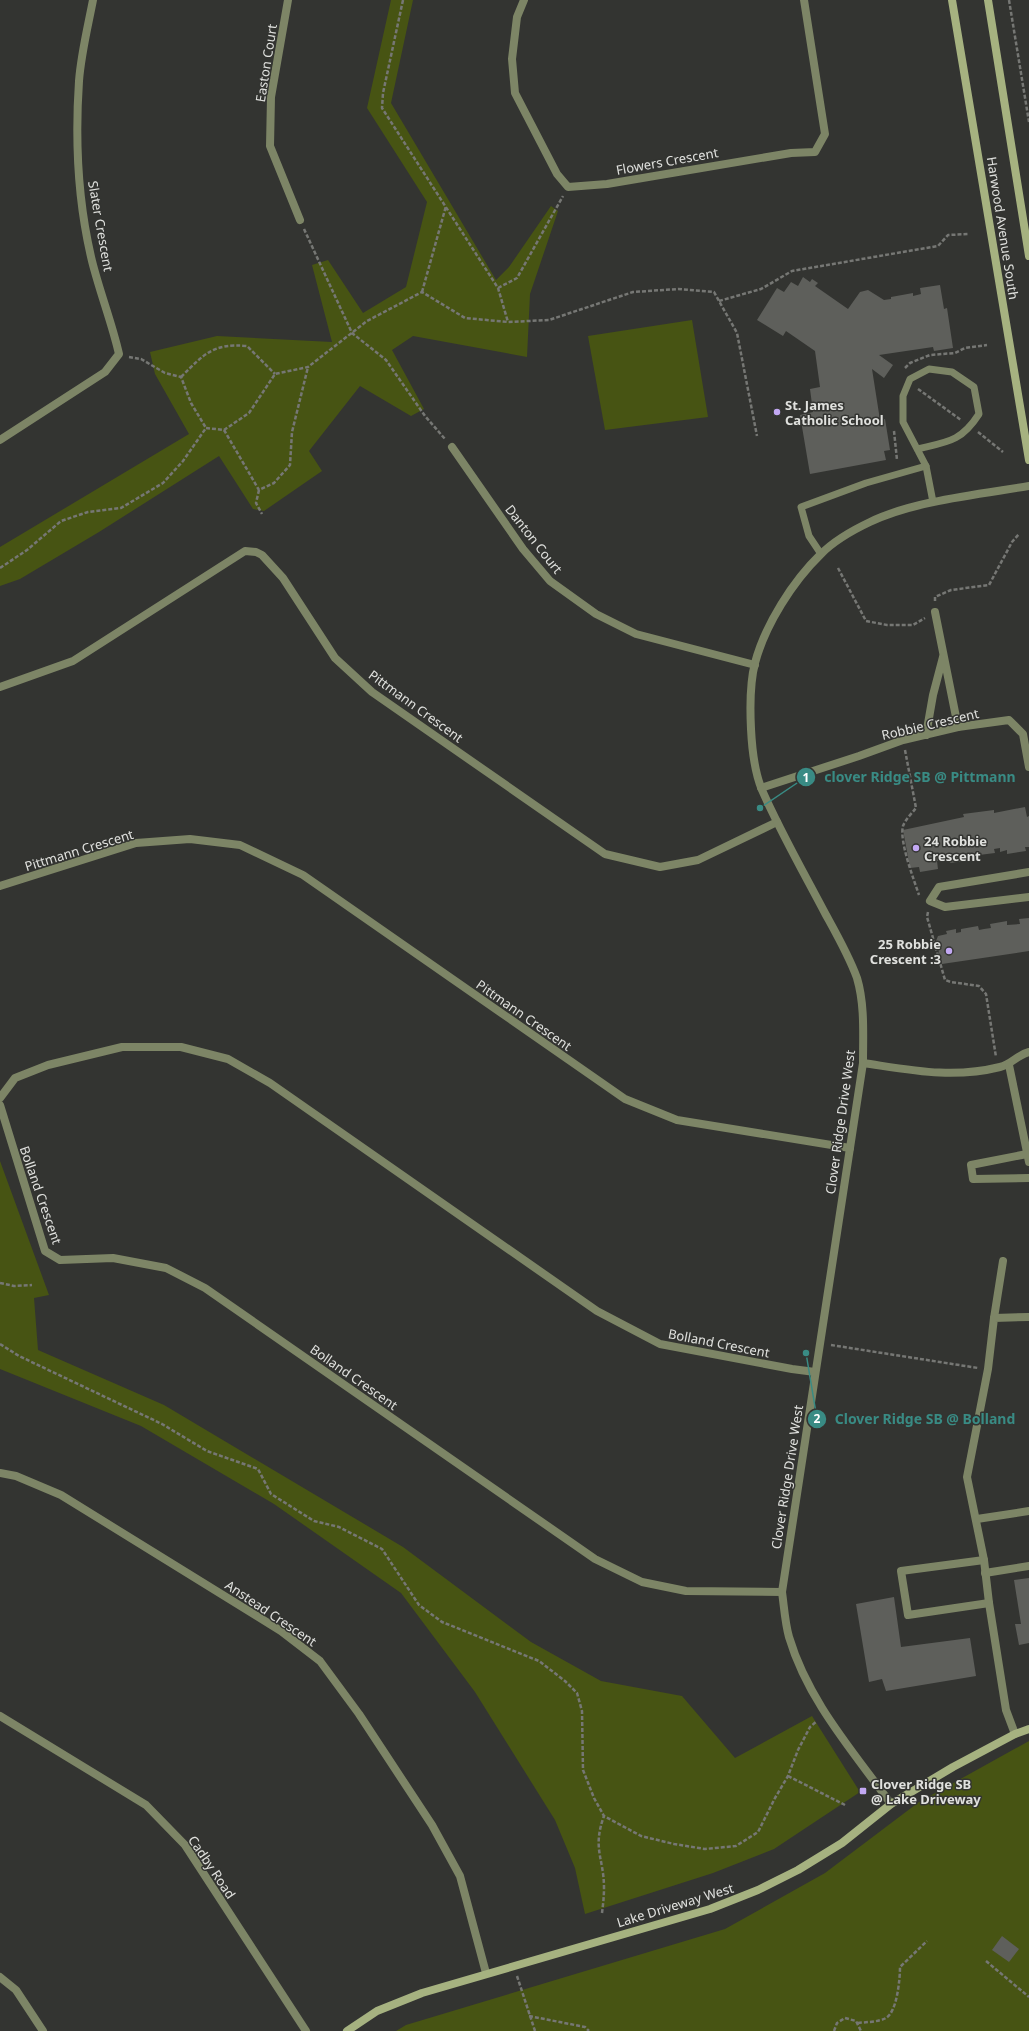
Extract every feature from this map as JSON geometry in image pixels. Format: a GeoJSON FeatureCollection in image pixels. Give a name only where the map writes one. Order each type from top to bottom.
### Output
{"type":"FeatureCollection","features":[{"type":"Feature","properties":{"kind":"street","name":"Slater Crescent"},"geometry":{"type":"LineString","coordinates":[[93,0],[79,80],[78,139],[82,201],[92,262],[112,323],[119,354]]}},
{"type":"Feature","properties":{"kind":"street","name":"Easton Court"},"geometry":{"type":"LineString","coordinates":[[288,0],[271,97],[270,146],[300,220]]}},
{"type":"Feature","properties":{"kind":"street"},"geometry":{"type":"LineString","coordinates":[[524,0],[517,17],[512,59],[516,93],[554,168],[568,187]]}},
{"type":"Feature","properties":{"kind":"street","name":"Flowers Crescent"},"geometry":{"type":"LineString","coordinates":[[568,187],[606,184],[776,156],[815,152],[826,134],[804,0]]}},
{"type":"Feature","properties":{"kind":"street","name":"Harwood Avenue South"},"geometry":{"type":"LineString","coordinates":[[952,0],[1029,460]]}},
{"type":"Feature","properties":{"kind":"street","name":"Harwood Avenue South"},"geometry":{"type":"LineString","coordinates":[[988,0],[1029,256]]}},
{"type":"Feature","properties":{"kind":"street"},"geometry":{"type":"LineString","coordinates":[[0,440],[106,372],[119,354]]}},
{"type":"Feature","properties":{"kind":"street","name":"Danton Court"},"geometry":{"type":"LineString","coordinates":[[452,447],[523,549],[550,581],[596,614],[636,634],[755,665]]}},
{"type":"Feature","properties":{"kind":"street","name":"Clover Ridge Drive West"},"geometry":{"type":"LineString","coordinates":[[891,1804],[826,1715],[801,1671],[788,1636],[782,1592],[863,1063],[863,1006],[857,978],[842,945],[777,822],[761,788],[752,751],[751,714],[755,665],[762,643],[774,618],[801,576],[821,554],[870,522],[933,502],[1029,486]]}},
{"type":"Feature","properties":{"kind":"street","name":"Pittmann Crescent"},"geometry":{"type":"LineString","coordinates":[[0,687],[73,661],[246,551],[256,552],[262,555],[283,578],[335,658],[372,692],[605,854],[660,867],[698,860],[777,822]]}},
{"type":"Feature","properties":{"kind":"street"},"geometry":{"type":"LineString","coordinates":[[935,612],[958,727]]}},
{"type":"Feature","properties":{"kind":"street"},"geometry":{"type":"LineString","coordinates":[[926,735],[933,695],[943,656]]}},
{"type":"Feature","properties":{"kind":"street","name":"Robbie Crescent"},"geometry":{"type":"LineString","coordinates":[[761,788],[903,740],[958,727],[1009,720],[1023,734],[1029,767]]}},
{"type":"Feature","properties":{"kind":"street","name":"Pittmann Crescent"},"geometry":{"type":"LineString","coordinates":[[0,886],[136,843],[190,839],[240,845],[303,876],[625,1099],[677,1120],[850,1148]]}},
{"type":"Feature","properties":{"kind":"street"},"geometry":{"type":"LineString","coordinates":[[1029,872],[939,887],[930,901],[945,907],[1029,897]]}},
{"type":"Feature","properties":{"kind":"street","name":"Bolland Crescent"},"geometry":{"type":"LineString","coordinates":[[0,1098],[15,1078],[48,1065],[122,1047],[181,1047],[228,1059],[270,1083],[596,1311],[660,1344],[792,1369],[816,1372]]}},
{"type":"Feature","properties":{"kind":"street"},"geometry":{"type":"LineString","coordinates":[[863,1063],[943,1074],[964,1074],[1009,1065],[1021,1054],[1029,1052]]}},
{"type":"Feature","properties":{"kind":"street"},"geometry":{"type":"LineString","coordinates":[[1009,1065],[1029,1162]]}},
{"type":"Feature","properties":{"kind":"street","name":"Bolland Crescent"},"geometry":{"type":"LineString","coordinates":[[0,1105],[45,1251],[60,1260],[113,1258],[166,1268],[205,1288],[595,1559],[642,1582],[686,1591],[782,1592]]}},
{"type":"Feature","properties":{"kind":"street"},"geometry":{"type":"LineString","coordinates":[[1028,1154],[971,1165],[973,1179],[1029,1178]]}},
{"type":"Feature","properties":{"kind":"street"},"geometry":{"type":"LineString","coordinates":[[1003,1261],[988,1369],[967,1477],[977,1519],[984,1560],[989,1603],[1006,1710],[1015,1734]]}},
{"type":"Feature","properties":{"kind":"street"},"geometry":{"type":"LineString","coordinates":[[994,1318],[1029,1317]]}},
{"type":"Feature","properties":{"kind":"street","name":"Anstead Crescent"},"geometry":{"type":"LineString","coordinates":[[0,1473],[16,1476],[61,1495],[281,1631],[320,1661],[359,1714],[432,1825],[460,1876],[486,1973]]}},
{"type":"Feature","properties":{"kind":"street"},"geometry":{"type":"LineString","coordinates":[[977,1519],[1029,1511]]}},
{"type":"Feature","properties":{"kind":"street"},"geometry":{"type":"LineString","coordinates":[[984,1560],[901,1571],[908,1615],[989,1603]]}},
{"type":"Feature","properties":{"kind":"street"},"geometry":{"type":"LineString","coordinates":[[985,1573],[1029,1566]]}},
{"type":"Feature","properties":{"kind":"street","name":"Cadby Road"},"geometry":{"type":"LineString","coordinates":[[0,1716],[146,1805],[185,1845],[306,2031]]}},
{"type":"Feature","properties":{"kind":"street","name":"Lake Driveway West"},"geometry":{"type":"LineString","coordinates":[[347,2031],[377,2011],[422,1993],[513,1965],[710,1910],[758,1890],[798,1870],[842,1843],[891,1804],[953,1767],[1015,1734],[1029,1729]]}},
{"type":"Feature","properties":{"kind":"street"},"geometry":{"type":"LineString","coordinates":[[0,1977],[16,1990],[43,2031]]}},
{"type":"Feature","properties":{"kind":"lane"},"geometry":{"type":"LineString","coordinates":[[917,449],[952,441],[971,427],[979,414],[974,387],[952,372],[929,369],[910,379],[903,396],[903,422],[917,449],[926,466],[933,502]]}},
{"type":"Feature","properties":{"kind":"lane"},"geometry":{"type":"LineString","coordinates":[[821,554],[809,536],[801,507],[866,483],[926,466]]}},
{"type":"Feature","properties":{"kind":"path"},"geometry":{"type":"LineString","coordinates":[[403,0],[383,93],[382,108],[498,288],[508,322]]}},
{"type":"Feature","properties":{"kind":"path"},"geometry":{"type":"LineString","coordinates":[[1009,0],[1029,122]]}},
{"type":"Feature","properties":{"kind":"path"},"geometry":{"type":"LineString","coordinates":[[498,288],[517,278],[568,187]]}},
{"type":"Feature","properties":{"kind":"path"},"geometry":{"type":"LineString","coordinates":[[206,428],[224,430],[249,413],[275,374],[308,367],[352,332],[380,313],[422,292],[446,206]]}},
{"type":"Feature","properties":{"kind":"path"},"geometry":{"type":"LineString","coordinates":[[300,220],[352,332],[386,360],[425,416],[452,447]]}},
{"type":"Feature","properties":{"kind":"path"},"geometry":{"type":"LineString","coordinates":[[719,300],[761,289],[792,271],[938,246],[948,235],[969,234]]}},
{"type":"Feature","properties":{"kind":"path"},"geometry":{"type":"LineString","coordinates":[[422,292],[465,318],[508,322],[549,320],[633,292],[678,289],[714,292],[738,332],[757,436]]}},
{"type":"Feature","properties":{"kind":"path"},"geometry":{"type":"LineString","coordinates":[[181,377],[205,353],[230,344],[247,346],[275,374]]}},
{"type":"Feature","properties":{"kind":"path"},"geometry":{"type":"LineString","coordinates":[[119,354],[141,359],[165,373],[181,377]]}},
{"type":"Feature","properties":{"kind":"path"},"geometry":{"type":"LineString","coordinates":[[259,490],[274,483],[290,465],[292,432],[308,367]]}},
{"type":"Feature","properties":{"kind":"path"},"geometry":{"type":"LineString","coordinates":[[181,377],[191,403],[206,428]]}},
{"type":"Feature","properties":{"kind":"path"},"geometry":{"type":"LineString","coordinates":[[909,382],[1003,452]]}},
{"type":"Feature","properties":{"kind":"path"},"geometry":{"type":"LineString","coordinates":[[0,568],[27,550],[61,521],[88,512],[121,508],[163,483],[183,461],[206,428]]}},
{"type":"Feature","properties":{"kind":"path"},"geometry":{"type":"LineString","coordinates":[[224,430],[259,490],[256,503],[262,514]]}},
{"type":"Feature","properties":{"kind":"path"},"geometry":{"type":"LineString","coordinates":[[838,568],[866,621],[887,625],[913,625],[935,612],[935,597],[940,594],[951,590],[989,585],[1012,542],[1019,534]]}},
{"type":"Feature","properties":{"kind":"path"},"geometry":{"type":"LineString","coordinates":[[0,1283],[14,1286],[32,1285]]}},
{"type":"Feature","properties":{"kind":"path"},"geometry":{"type":"LineString","coordinates":[[820,1343],[988,1369]]}},
{"type":"Feature","properties":{"kind":"path"},"geometry":{"type":"LineString","coordinates":[[0,1344],[19,1356],[162,1424],[207,1451],[258,1469],[271,1494],[314,1521],[339,1527],[382,1549],[419,1606],[442,1622],[539,1661],[565,1681],[576,1693],[582,1711],[583,1770],[594,1798],[604,1816],[641,1836],[674,1844],[705,1849],[736,1846],[758,1832],[788,1776],[798,1750],[810,1727],[826,1715]]}},
{"type":"Feature","properties":{"kind":"path"},"geometry":{"type":"LineString","coordinates":[[788,1776],[845,1805]]}},
{"type":"Feature","properties":{"kind":"path"},"geometry":{"type":"LineString","coordinates":[[602,1913],[604,1887],[598,1852],[598,1832],[604,1816]]}},
{"type":"Feature","properties":{"kind":"path"},"geometry":{"type":"LineString","coordinates":[[858,2024],[886,2018],[893,2010],[900,1978],[900,1967],[927,1941]]}},
{"type":"Feature","properties":{"kind":"path"},"geometry":{"type":"LineString","coordinates":[[986,1961],[1029,1997]]}},
{"type":"Feature","properties":{"kind":"path"},"geometry":{"type":"LineString","coordinates":[[513,1965],[535,2031]]}},
{"type":"Feature","properties":{"kind":"path"},"geometry":{"type":"LineString","coordinates":[[529,2016],[585,2027],[589,2031]]}},
{"type":"Feature","properties":{"kind":"path"},"geometry":{"type":"LineString","coordinates":[[833,2031],[837,2023],[845,2018],[853,2019],[858,2024],[861,2031]]}},
{"type":"Feature","properties":{"kind":"green space"},"geometry":{"type":"Polygon","coordinates":[[[391,0],[413,0],[391,103],[496,280],[509,267],[551,206],[558,211],[530,294],[527,357],[413,336],[392,350],[424,409],[411,416],[360,386],[309,451],[322,471],[264,511],[253,509],[219,456],[99,532],[20,579],[0,586],[0,547],[189,434],[155,374],[150,352],[217,336],[332,342],[312,265],[328,260],[363,313],[406,287],[427,202],[367,108],[391,0]]]}},
{"type":"Feature","properties":{"kind":"green space"},"geometry":{"type":"Polygon","coordinates":[[[692,320],[708,417],[605,430],[588,336],[692,320]]]}},
{"type":"Feature","properties":{"kind":"green space"},"geometry":{"type":"Polygon","coordinates":[[[0,1161],[49,1295],[34,1298],[38,1350],[164,1405],[403,1547],[531,1642],[601,1681],[682,1696],[735,1758],[812,1716],[860,1792],[774,1849],[713,1873],[585,1914],[575,1868],[555,1820],[475,1692],[401,1593],[274,1504],[141,1426],[0,1369],[0,1161]]]}},
{"type":"Feature","properties":{"kind":"green space"},"geometry":{"type":"Polygon","coordinates":[[[1029,1741],[1029,2031],[396,2031],[406,2025],[725,1929],[825,1873],[919,1802],[1029,1741]]]}},
{"type":"Feature","properties":{"kind":"building"},"geometry":{"type":"Polygon","coordinates":[[[803,277],[810,282],[812,279],[818,283],[815,286],[848,309],[860,292],[868,290],[884,300],[891,299],[891,297],[913,293],[913,296],[921,294],[920,288],[940,285],[944,309],[947,308],[953,348],[934,351],[933,347],[879,355],[893,365],[884,378],[872,369],[880,420],[885,419],[890,450],[884,451],[886,460],[810,474],[800,415],[813,412],[810,389],[820,387],[815,351],[786,331],[783,336],[757,320],[777,288],[784,292],[791,282],[798,286],[803,277]]]}},
{"type":"Feature","properties":{"kind":"building"},"geometry":{"type":"Polygon","coordinates":[[[1025,807],[1027,817],[1029,816],[1029,847],[1025,847],[1026,851],[1007,854],[1007,850],[1000,852],[1000,848],[994,849],[995,853],[979,855],[979,851],[975,852],[976,855],[965,857],[966,861],[950,863],[949,859],[937,861],[938,869],[920,872],[919,867],[910,868],[903,830],[964,817],[963,814],[994,810],[994,813],[1025,807]]]}},
{"type":"Feature","properties":{"kind":"building"},"geometry":{"type":"Polygon","coordinates":[[[1029,918],[1029,951],[942,964],[936,941],[938,936],[947,934],[946,931],[956,929],[956,933],[961,932],[961,929],[978,926],[979,930],[991,928],[990,924],[1007,921],[1007,925],[1020,924],[1019,919],[1029,918]]]}},
{"type":"Feature","properties":{"kind":"building"},"geometry":{"type":"Polygon","coordinates":[[[1029,1578],[1029,1643],[1019,1645],[1015,1624],[1021,1624],[1014,1580],[1029,1578]]]}},
{"type":"Feature","properties":{"kind":"building"},"geometry":{"type":"Polygon","coordinates":[[[894,1597],[901,1647],[970,1638],[976,1676],[886,1691],[882,1679],[869,1682],[856,1604],[894,1597]]]}},
{"type":"Feature","properties":{"kind":"building"},"geometry":{"type":"Polygon","coordinates":[[[1002,1936],[1019,1949],[1009,1962],[992,1950],[1002,1936]]]}},
{"type":"Feature","properties":{"kind":"place","name":"St. James Catholic School"},"geometry":{"type":"Point","coordinates":[777,412]}},
{"type":"Feature","properties":{"kind":"place","name":"clover Ridge SB @ Pittmann"},"geometry":{"type":"Point","coordinates":[760,808]}},
{"type":"Feature","properties":{"kind":"place","name":"24 Robbie Crescent"},"geometry":{"type":"Point","coordinates":[916,848]}},
{"type":"Feature","properties":{"kind":"place","name":"25 Robbie Crescent :3"},"geometry":{"type":"Point","coordinates":[949,951]}},
{"type":"Feature","properties":{"kind":"place","name":"Clover Ridge SB @ Bolland"},"geometry":{"type":"Point","coordinates":[806,1353]}},
{"type":"Feature","properties":{"kind":"place","name":"Clover Ridge SB @ Lake Driveway"},"geometry":{"type":"Point","coordinates":[863,1791]}}]}
